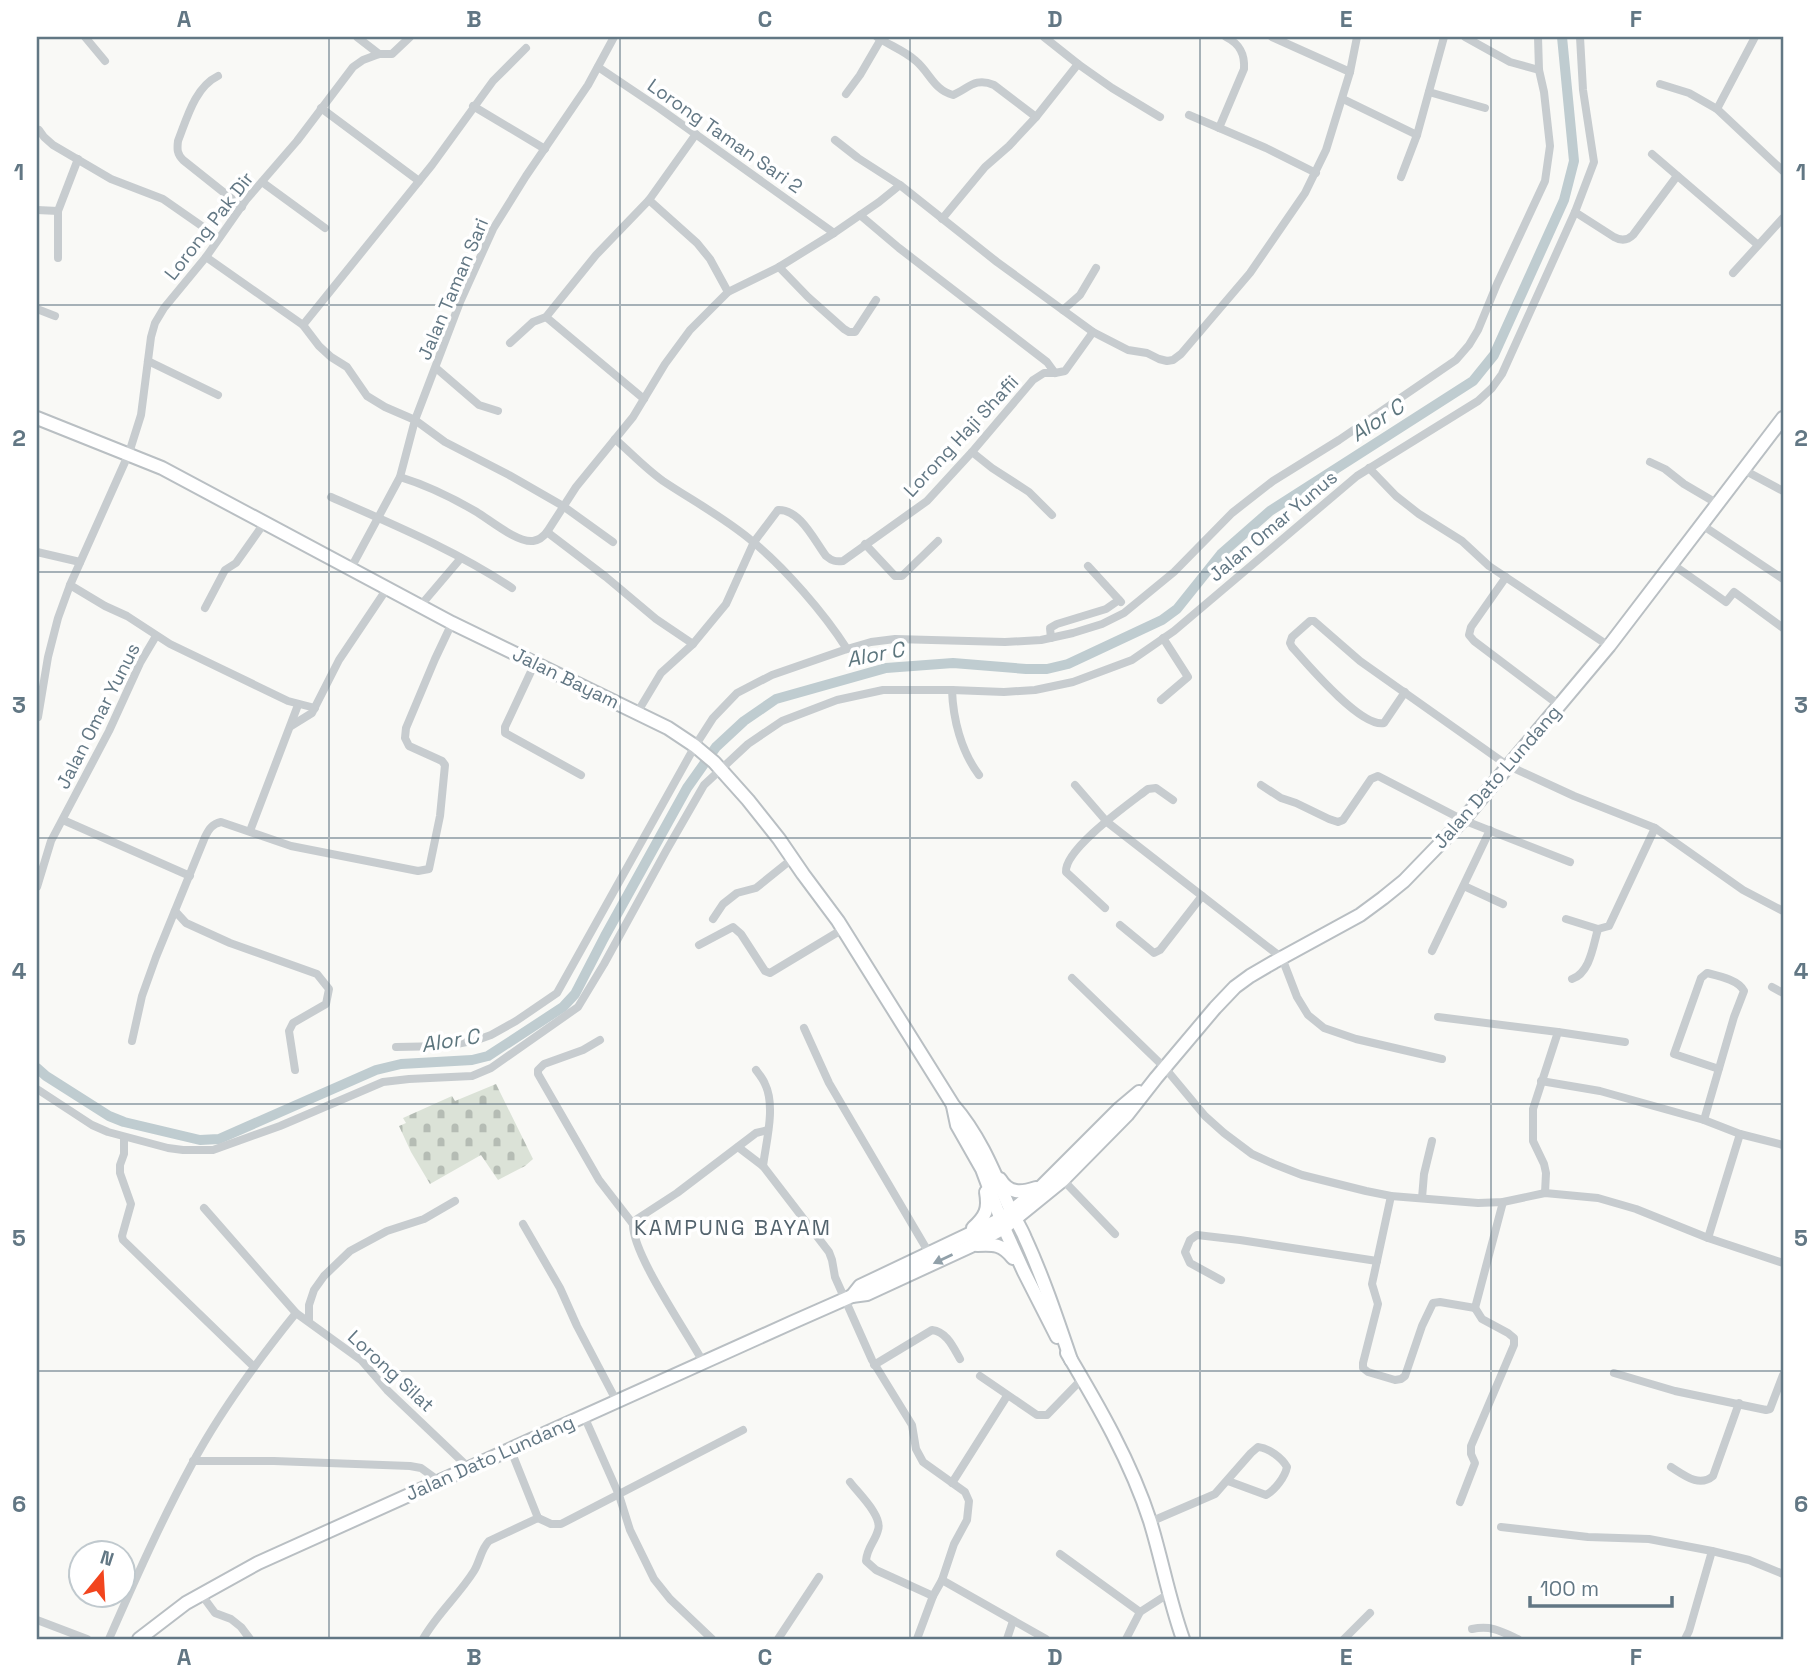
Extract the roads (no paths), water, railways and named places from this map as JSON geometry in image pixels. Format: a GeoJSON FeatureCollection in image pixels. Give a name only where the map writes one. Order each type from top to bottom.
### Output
{"type":"FeatureCollection","features":[{"type":"Feature","properties":{"kind":"main road","name":"Jalan Bayam"},"geometry":{"type":"LineString","coordinates":[[37,418],[162,468],[453,624],[668,728],[698,748],[753,806],[843,929],[953,1105],[957,1125],[986,1167],[1008,1219]]}},
{"type":"Feature","properties":{"kind":"main road","name":"Jalan Dato Lundang"},"geometry":{"type":"LineString","coordinates":[[1044,1189],[1063,1180],[1127,1115],[1215,1008],[1236,987],[1250,976],[1360,915],[1384,898],[1417,868],[1463,820],[1609,646],[1783,418]]}},
{"type":"Feature","properties":{"kind":"main road","name":"Jalan Dato Lundang"},"geometry":{"type":"LineString","coordinates":[[139,1639],[186,1603],[258,1563],[848,1298],[867,1294],[967,1242],[1008,1219],[1044,1189],[1120,1108],[1161,1073]]}},
{"type":"Feature","properties":{"kind":"main road"},"geometry":{"type":"LineString","coordinates":[[986,1167],[1004,1186],[1013,1191],[1044,1189]]}},
{"type":"Feature","properties":{"kind":"main road"},"geometry":{"type":"LineString","coordinates":[[986,1167],[988,1203],[985,1214],[967,1242],[998,1244],[1007,1250],[1024,1272]]}},
{"type":"Feature","properties":{"kind":"main road"},"geometry":{"type":"LineString","coordinates":[[1044,1189],[1025,1228],[1025,1237],[1071,1360]]}},
{"type":"Feature","properties":{"kind":"main road"},"geometry":{"type":"LineString","coordinates":[[1008,1219],[1025,1237]]}},
{"type":"Feature","properties":{"kind":"main road"},"geometry":{"type":"LineString","coordinates":[[1008,1219],[1024,1272],[1052,1329],[1124,1457],[1150,1522],[1168,1594],[1183,1639]]}},
{"type":"Feature","properties":{"kind":"main road","name":"Jalan Dato Lundang"},"geometry":{"type":"LineString","coordinates":[[848,1298],[860,1286],[929,1253],[967,1242]]}},
{"type":"Feature","properties":{"kind":"street"},"geometry":{"type":"LineString","coordinates":[[85,37],[105,61]]}},
{"type":"Feature","properties":{"kind":"street"},"geometry":{"type":"LineString","coordinates":[[356,37],[379,54]]}},
{"type":"Feature","properties":{"kind":"street","name":"Lorong Pak Dir"},"geometry":{"type":"LineString","coordinates":[[38,717],[58,618],[129,453],[141,415],[151,337],[164,308],[353,67],[379,54],[392,54],[410,37]]}},
{"type":"Feature","properties":{"kind":"street","name":"Jalan Taman Sari"},"geometry":{"type":"LineString","coordinates":[[351,568],[400,477],[415,420],[460,302],[493,229],[588,85],[614,37]]}},
{"type":"Feature","properties":{"kind":"street"},"geometry":{"type":"LineString","coordinates":[[1044,37],[1112,88],[1160,117]]}},
{"type":"Feature","properties":{"kind":"street"},"geometry":{"type":"LineString","coordinates":[[1219,128],[1244,69],[1245,59],[1237,44],[1226,37]]}},
{"type":"Feature","properties":{"kind":"street"},"geometry":{"type":"LineString","coordinates":[[1272,37],[1350,72]]}},
{"type":"Feature","properties":{"kind":"street"},"geometry":{"type":"LineString","coordinates":[[835,140],[900,184],[942,219],[1093,332],[1128,350],[1147,353],[1167,361],[1173,360],[1250,273],[1305,193],[1326,150],[1343,99],[1357,37]]}},
{"type":"Feature","properties":{"kind":"street"},"geometry":{"type":"LineString","coordinates":[[1401,177],[1417,135],[1444,37]]}},
{"type":"Feature","properties":{"kind":"street"},"geometry":{"type":"LineString","coordinates":[[1465,37],[1510,62],[1539,70]]}},
{"type":"Feature","properties":{"kind":"street"},"geometry":{"type":"LineString","coordinates":[[396,1047],[446,1046],[477,1040],[516,1021],[557,993],[713,718],[737,693],[772,675],[871,642],[895,639],[1005,642],[1051,638],[1102,624],[1124,613],[1174,572],[1232,513],[1273,481],[1456,360],[1478,330],[1545,181],[1550,146],[1539,70],[1538,37]]}},
{"type":"Feature","properties":{"kind":"street","name":"Jalan Omar Yunus"},"geometry":{"type":"LineString","coordinates":[[37,1089],[93,1125],[124,1138],[176,1149],[213,1150],[280,1126],[383,1082],[472,1076],[491,1068],[578,1007],[666,850],[717,766],[782,722],[837,700],[883,690],[1035,690],[1073,682],[1132,660],[1163,638],[1357,476],[1478,401],[1492,388],[1507,363],[1575,212],[1594,162],[1583,90],[1580,37]]}},
{"type":"Feature","properties":{"kind":"street"},"geometry":{"type":"LineString","coordinates":[[1717,109],[1755,37]]}},
{"type":"Feature","properties":{"kind":"street"},"geometry":{"type":"LineString","coordinates":[[846,94],[860,75],[879,38],[917,61],[937,87],[946,93],[953,94],[973,83],[988,82],[1035,117]]}},
{"type":"Feature","properties":{"kind":"street"},"geometry":{"type":"LineString","coordinates":[[303,325],[456,135],[493,80],[526,48]]}},
{"type":"Feature","properties":{"kind":"street"},"geometry":{"type":"LineString","coordinates":[[942,219],[985,167],[1009,146],[1035,117],[1078,64]]}},
{"type":"Feature","properties":{"kind":"street","name":"Lorong Taman Sari 2"},"geometry":{"type":"LineString","coordinates":[[598,67],[834,233]]}},
{"type":"Feature","properties":{"kind":"street"},"geometry":{"type":"LineString","coordinates":[[218,76],[209,80],[197,96],[178,141],[178,156],[242,207]]}},
{"type":"Feature","properties":{"kind":"street"},"geometry":{"type":"LineString","coordinates":[[1660,83],[1689,93],[1717,109],[1783,171]]}},
{"type":"Feature","properties":{"kind":"street"},"geometry":{"type":"LineString","coordinates":[[1429,92],[1485,108]]}},
{"type":"Feature","properties":{"kind":"street"},"geometry":{"type":"LineString","coordinates":[[1343,99],[1417,135]]}},
{"type":"Feature","properties":{"kind":"street"},"geometry":{"type":"LineString","coordinates":[[473,106],[545,149]]}},
{"type":"Feature","properties":{"kind":"street"},"geometry":{"type":"LineString","coordinates":[[321,108],[419,181]]}},
{"type":"Feature","properties":{"kind":"street"},"geometry":{"type":"LineString","coordinates":[[1189,115],[1316,173]]}},
{"type":"Feature","properties":{"kind":"street"},"geometry":{"type":"LineString","coordinates":[[39,131],[53,145],[111,179],[163,199],[219,238]]}},
{"type":"Feature","properties":{"kind":"street"},"geometry":{"type":"LineString","coordinates":[[510,343],[533,322],[546,317],[596,255],[649,200],[696,134]]}},
{"type":"Feature","properties":{"kind":"street"},"geometry":{"type":"LineString","coordinates":[[1652,154],[1758,245]]}},
{"type":"Feature","properties":{"kind":"street"},"geometry":{"type":"LineString","coordinates":[[58,258],[58,211],[78,159]]}},
{"type":"Feature","properties":{"kind":"street"},"geometry":{"type":"LineString","coordinates":[[1575,212],[1616,239],[1627,240],[1678,176]]}},
{"type":"Feature","properties":{"kind":"street"},"geometry":{"type":"LineString","coordinates":[[262,182],[324,228]]}},
{"type":"Feature","properties":{"kind":"street"},"geometry":{"type":"LineString","coordinates":[[400,477],[432,488],[522,538],[533,541],[541,538],[633,417],[665,364],[690,330],[728,292],[779,267],[834,233],[900,184]]}},
{"type":"Feature","properties":{"kind":"street"},"geometry":{"type":"LineString","coordinates":[[649,200],[697,243],[710,259],[728,292]]}},
{"type":"Feature","properties":{"kind":"street"},"geometry":{"type":"LineString","coordinates":[[37,210],[58,211]]}},
{"type":"Feature","properties":{"kind":"street"},"geometry":{"type":"LineString","coordinates":[[860,215],[1047,362],[1055,373]]}},
{"type":"Feature","properties":{"kind":"street"},"geometry":{"type":"LineString","coordinates":[[1733,273],[1783,218]]}},
{"type":"Feature","properties":{"kind":"street"},"geometry":{"type":"LineString","coordinates":[[206,257],[303,325],[319,346],[347,367],[367,396],[415,420],[445,442],[563,506],[613,542]]}},
{"type":"Feature","properties":{"kind":"street"},"geometry":{"type":"LineString","coordinates":[[779,267],[808,297],[849,332],[855,332],[876,300]]}},
{"type":"Feature","properties":{"kind":"street"},"geometry":{"type":"LineString","coordinates":[[1063,310],[1080,295],[1096,268]]}},
{"type":"Feature","properties":{"kind":"street"},"geometry":{"type":"LineString","coordinates":[[37,309],[55,316]]}},
{"type":"Feature","properties":{"kind":"street"},"geometry":{"type":"LineString","coordinates":[[546,317],[644,399]]}},
{"type":"Feature","properties":{"kind":"street","name":"Lorong Haji Shafii"},"geometry":{"type":"LineString","coordinates":[[637,713],[662,673],[693,644],[726,604],[754,542],[772,515],[778,510],[785,510],[798,517],[826,556],[837,562],[843,561],[927,501],[1033,380],[1044,373],[1065,371],[1093,332]]}},
{"type":"Feature","properties":{"kind":"street"},"geometry":{"type":"LineString","coordinates":[[148,361],[218,395]]}},
{"type":"Feature","properties":{"kind":"street"},"geometry":{"type":"LineString","coordinates":[[436,368],[479,405],[498,411]]}},
{"type":"Feature","properties":{"kind":"street"},"geometry":{"type":"LineString","coordinates":[[615,439],[661,480],[754,542],[783,570],[835,630],[847,649]]}},
{"type":"Feature","properties":{"kind":"street"},"geometry":{"type":"LineString","coordinates":[[972,452],[1029,492],[1052,515]]}},
{"type":"Feature","properties":{"kind":"street"},"geometry":{"type":"LineString","coordinates":[[1650,462],[1718,504]]}},
{"type":"Feature","properties":{"kind":"street"},"geometry":{"type":"LineString","coordinates":[[1369,468],[1395,496],[1462,541],[1489,566],[1609,646]]}},
{"type":"Feature","properties":{"kind":"street"},"geometry":{"type":"LineString","coordinates":[[1744,470],[1783,491]]}},
{"type":"Feature","properties":{"kind":"street"},"geometry":{"type":"LineString","coordinates":[[331,497],[461,558],[512,589]]}},
{"type":"Feature","properties":{"kind":"street"},"geometry":{"type":"LineString","coordinates":[[205,608],[225,570],[236,563],[265,522]]}},
{"type":"Feature","properties":{"kind":"street"},"geometry":{"type":"LineString","coordinates":[[1702,525],[1783,579]]}},
{"type":"Feature","properties":{"kind":"street"},"geometry":{"type":"LineString","coordinates":[[547,532],[656,619],[693,644]]}},
{"type":"Feature","properties":{"kind":"street"},"geometry":{"type":"LineString","coordinates":[[865,544],[898,577],[938,541]]}},
{"type":"Feature","properties":{"kind":"street"},"geometry":{"type":"LineString","coordinates":[[37,552],[80,562]]}},
{"type":"Feature","properties":{"kind":"street"},"geometry":{"type":"LineString","coordinates":[[421,605],[461,558]]}},
{"type":"Feature","properties":{"kind":"street"},"geometry":{"type":"LineString","coordinates":[[1672,564],[1726,602],[1734,592],[1783,628]]}},
{"type":"Feature","properties":{"kind":"street"},"geometry":{"type":"LineString","coordinates":[[1088,566],[1128,610]]}},
{"type":"Feature","properties":{"kind":"street"},"geometry":{"type":"LineString","coordinates":[[1506,577],[1471,626],[1469,635],[1559,705]]}},
{"type":"Feature","properties":{"kind":"street"},"geometry":{"type":"LineString","coordinates":[[70,585],[127,616],[156,636],[259,688],[298,705],[315,708]]}},
{"type":"Feature","properties":{"kind":"street"},"geometry":{"type":"LineString","coordinates":[[291,726],[307,717],[315,708],[339,660],[388,587]]}},
{"type":"Feature","properties":{"kind":"street"},"geometry":{"type":"LineString","coordinates":[[1051,638],[1050,628],[1057,624],[1106,609],[1119,600]]}},
{"type":"Feature","properties":{"kind":"street"},"geometry":{"type":"LineString","coordinates":[[1405,692],[1384,723],[1377,724],[1348,706],[1329,689],[1292,647],[1292,636],[1310,621],[1314,621],[1360,661],[1405,692],[1507,765],[1574,796],[1655,828],[1743,890],[1783,911]]}},
{"type":"Feature","properties":{"kind":"street"},"geometry":{"type":"LineString","coordinates":[[132,1041],[142,996],[211,826],[221,821],[290,846],[418,871],[429,869],[440,816],[445,765],[442,761],[409,746],[405,738],[406,729],[435,659],[453,624]]}},
{"type":"Feature","properties":{"kind":"street","name":"Jalan Omar Yunus"},"geometry":{"type":"LineString","coordinates":[[37,887],[51,841],[156,636]]}},
{"type":"Feature","properties":{"kind":"street"},"geometry":{"type":"LineString","coordinates":[[1161,701],[1188,677],[1163,638]]}},
{"type":"Feature","properties":{"kind":"street"},"geometry":{"type":"LineString","coordinates":[[536,663],[505,727],[505,733],[581,775]]}},
{"type":"Feature","properties":{"kind":"street"},"geometry":{"type":"LineString","coordinates":[[952,690],[956,725],[972,767],[979,775]]}},
{"type":"Feature","properties":{"kind":"street"},"geometry":{"type":"LineString","coordinates":[[250,831],[298,705]]}},
{"type":"Feature","properties":{"kind":"street"},"geometry":{"type":"LineString","coordinates":[[1261,785],[1281,798],[1338,822],[1343,820],[1371,779],[1378,776],[1463,820],[1570,862]]}},
{"type":"Feature","properties":{"kind":"street"},"geometry":{"type":"LineString","coordinates":[[1075,785],[1107,822],[1282,958],[1297,997],[1308,1015],[1324,1028],[1356,1039],[1442,1059]]}},
{"type":"Feature","properties":{"kind":"street"},"geometry":{"type":"LineString","coordinates":[[1105,908],[1066,872],[1065,865],[1083,842],[1150,787],[1162,791],[1173,800]]}},
{"type":"Feature","properties":{"kind":"street"},"geometry":{"type":"LineString","coordinates":[[63,820],[190,876]]}},
{"type":"Feature","properties":{"kind":"street"},"geometry":{"type":"LineString","coordinates":[[1566,919],[1598,929],[1609,926],[1655,828]]}},
{"type":"Feature","properties":{"kind":"street"},"geometry":{"type":"LineString","coordinates":[[1432,951],[1490,830]]}},
{"type":"Feature","properties":{"kind":"street"},"geometry":{"type":"LineString","coordinates":[[713,919],[723,904],[737,893],[756,888],[792,859]]}},
{"type":"Feature","properties":{"kind":"street"},"geometry":{"type":"LineString","coordinates":[[1464,886],[1503,904]]}},
{"type":"Feature","properties":{"kind":"street"},"geometry":{"type":"LineString","coordinates":[[1120,925],[1154,953],[1160,950],[1202,896]]}},
{"type":"Feature","properties":{"kind":"street"},"geometry":{"type":"LineString","coordinates":[[175,911],[186,923],[230,943],[317,974],[329,989],[326,1004],[293,1023],[289,1031],[295,1070]]}},
{"type":"Feature","properties":{"kind":"street"},"geometry":{"type":"LineString","coordinates":[[699,946],[733,927],[741,934],[765,971],[770,973],[843,929]]}},
{"type":"Feature","properties":{"kind":"street"},"geometry":{"type":"LineString","coordinates":[[1572,979],[1580,976],[1586,967],[1598,929]]}},
{"type":"Feature","properties":{"kind":"street"},"geometry":{"type":"LineString","coordinates":[[1704,1120],[1719,1069],[1734,1017],[1744,994],[1744,988],[1740,984],[1707,973],[1701,978],[1674,1054],[1719,1069]]}},
{"type":"Feature","properties":{"kind":"street"},"geometry":{"type":"LineString","coordinates":[[1072,978],[1205,1116],[1252,1154],[1273,1164],[1302,1175],[1391,1196],[1478,1203],[1503,1202],[1545,1193],[1598,1198],[1636,1209],[1708,1238],[1783,1263]]}},
{"type":"Feature","properties":{"kind":"street"},"geometry":{"type":"LineString","coordinates":[[1772,987],[1783,993]]}},
{"type":"Feature","properties":{"kind":"street"},"geometry":{"type":"LineString","coordinates":[[1438,1017],[1625,1042]]}},
{"type":"Feature","properties":{"kind":"street"},"geometry":{"type":"LineString","coordinates":[[804,1028],[829,1083],[929,1253]]}},
{"type":"Feature","properties":{"kind":"street"},"geometry":{"type":"LineString","coordinates":[[1545,1193],[1544,1164],[1533,1141],[1533,1110],[1558,1032]]}},
{"type":"Feature","properties":{"kind":"street"},"geometry":{"type":"LineString","coordinates":[[600,1040],[583,1050],[544,1064],[538,1074],[599,1180],[633,1224],[633,1233],[648,1267],[702,1363]]}},
{"type":"Feature","properties":{"kind":"street"},"geometry":{"type":"LineString","coordinates":[[756,1070],[768,1093],[770,1119],[763,1166]]}},
{"type":"Feature","properties":{"kind":"street"},"geometry":{"type":"LineString","coordinates":[[1541,1081],[1601,1091],[1783,1145]]}},
{"type":"Feature","properties":{"kind":"street"},"geometry":{"type":"LineString","coordinates":[[633,1224],[756,1133],[768,1130]]}},
{"type":"Feature","properties":{"kind":"street"},"geometry":{"type":"LineString","coordinates":[[1708,1238],[1740,1134]]}},
{"type":"Feature","properties":{"kind":"street"},"geometry":{"type":"LineString","coordinates":[[124,1138],[120,1173],[131,1204],[123,1232],[124,1241],[254,1367]]}},
{"type":"Feature","properties":{"kind":"street"},"geometry":{"type":"LineString","coordinates":[[1422,1198],[1424,1174],[1432,1141]]}},
{"type":"Feature","properties":{"kind":"street"},"geometry":{"type":"LineString","coordinates":[[738,1147],[763,1166],[829,1252],[835,1277],[848,1298],[874,1365],[912,1425],[916,1449],[923,1462],[965,1492],[969,1501],[967,1520],[954,1544],[917,1639]]}},
{"type":"Feature","properties":{"kind":"street"},"geometry":{"type":"LineString","coordinates":[[1063,1180],[1115,1234]]}},
{"type":"Feature","properties":{"kind":"street"},"geometry":{"type":"LineString","coordinates":[[1391,1196],[1372,1284],[1378,1304],[1363,1368],[1368,1372],[1401,1380],[1405,1376],[1433,1303],[1475,1308]]}},
{"type":"Feature","properties":{"kind":"street"},"geometry":{"type":"LineString","coordinates":[[309,1321],[309,1305],[314,1290],[324,1276],[350,1251],[387,1231],[424,1219],[456,1201]]}},
{"type":"Feature","properties":{"kind":"street"},"geometry":{"type":"LineString","coordinates":[[1460,1502],[1474,1471],[1471,1446],[1514,1345],[1514,1338],[1482,1319],[1475,1308],[1503,1202]]}},
{"type":"Feature","properties":{"kind":"street","name":"Lorong Silat"},"geometry":{"type":"LineString","coordinates":[[204,1208],[296,1313],[361,1360],[387,1390],[468,1467]]}},
{"type":"Feature","properties":{"kind":"street"},"geometry":{"type":"LineString","coordinates":[[523,1223],[560,1287],[617,1402]]}},
{"type":"Feature","properties":{"kind":"street"},"geometry":{"type":"LineString","coordinates":[[1221,1280],[1190,1263],[1185,1252],[1190,1240],[1197,1235],[1377,1261]]}},
{"type":"Feature","properties":{"kind":"street"},"geometry":{"type":"LineString","coordinates":[[108,1639],[150,1545],[193,1461],[254,1367],[296,1313]]}},
{"type":"Feature","properties":{"kind":"street"},"geometry":{"type":"LineString","coordinates":[[874,1365],[932,1330],[945,1335],[960,1359]]}},
{"type":"Feature","properties":{"kind":"street"},"geometry":{"type":"LineString","coordinates":[[1614,1373],[1675,1391],[1761,1410],[1770,1409],[1783,1375]]}},
{"type":"Feature","properties":{"kind":"street"},"geometry":{"type":"LineString","coordinates":[[980,1376],[1037,1415],[1047,1415],[1082,1379]]}},
{"type":"Feature","properties":{"kind":"street"},"geometry":{"type":"LineString","coordinates":[[952,1483],[1007,1396]]}},
{"type":"Feature","properties":{"kind":"street"},"geometry":{"type":"LineString","coordinates":[[1671,1467],[1701,1482],[1713,1476],[1739,1404]]}},
{"type":"Feature","properties":{"kind":"street"},"geometry":{"type":"LineString","coordinates":[[584,1416],[619,1494],[630,1530],[654,1579],[670,1599],[712,1639]]}},
{"type":"Feature","properties":{"kind":"street"},"geometry":{"type":"LineString","coordinates":[[510,1448],[538,1518],[551,1524],[561,1524],[743,1430]]}},
{"type":"Feature","properties":{"kind":"street"},"geometry":{"type":"LineString","coordinates":[[1150,1522],[1215,1494],[1258,1447],[1277,1456],[1287,1467],[1286,1472],[1266,1495],[1228,1481]]}},
{"type":"Feature","properties":{"kind":"street"},"geometry":{"type":"LineString","coordinates":[[193,1461],[410,1466],[421,1468],[439,1481]]}},
{"type":"Feature","properties":{"kind":"street"},"geometry":{"type":"LineString","coordinates":[[850,1482],[878,1518],[880,1528],[867,1551],[866,1561],[876,1570],[933,1596]]}},
{"type":"Feature","properties":{"kind":"street"},"geometry":{"type":"LineString","coordinates":[[423,1639],[472,1573],[484,1545],[538,1518]]}},
{"type":"Feature","properties":{"kind":"street"},"geometry":{"type":"LineString","coordinates":[[1502,1527],[1588,1537],[1649,1539],[1749,1560],[1783,1574]]}},
{"type":"Feature","properties":{"kind":"street"},"geometry":{"type":"LineString","coordinates":[[1685,1639],[1712,1551]]}},
{"type":"Feature","properties":{"kind":"street"},"geometry":{"type":"LineString","coordinates":[[1060,1554],[1140,1612]]}},
{"type":"Feature","properties":{"kind":"street"},"geometry":{"type":"LineString","coordinates":[[778,1639],[819,1577]]}},
{"type":"Feature","properties":{"kind":"street"},"geometry":{"type":"LineString","coordinates":[[942,1580],[1045,1639]]}},
{"type":"Feature","properties":{"kind":"street"},"geometry":{"type":"LineString","coordinates":[[201,1594],[215,1614],[231,1619],[250,1639]]}},
{"type":"Feature","properties":{"kind":"street"},"geometry":{"type":"LineString","coordinates":[[1126,1639],[1140,1612],[1168,1594]]}},
{"type":"Feature","properties":{"kind":"street"},"geometry":{"type":"LineString","coordinates":[[1344,1639],[1370,1613]]}},
{"type":"Feature","properties":{"kind":"street"},"geometry":{"type":"LineString","coordinates":[[37,1620],[87,1639]]}},
{"type":"Feature","properties":{"kind":"street"},"geometry":{"type":"LineString","coordinates":[[1007,1639],[1013,1621]]}},
{"type":"Feature","properties":{"kind":"street"},"geometry":{"type":"LineString","coordinates":[[1472,1629],[1486,1626],[1516,1639]]}},
{"type":"Feature","properties":{"kind":"waterway","name":"Alor C"},"geometry":{"type":"LineString","coordinates":[[37,1068],[109,1116],[200,1140],[219,1139],[376,1070],[401,1064],[472,1060],[488,1056],[563,1007],[575,994],[687,788],[716,747],[744,721],[776,699],[886,668],[953,663],[1047,669],[1068,664],[1162,620],[1177,609],[1221,554],[1270,511],[1473,381],[1494,355],[1564,200],[1574,161],[1562,37]]}},
{"type":"Feature","properties":{"kind":"district","name":"KAMPUNG BAYAM"},"geometry":{"type":"Point","coordinates":[733,1227]}}]}
